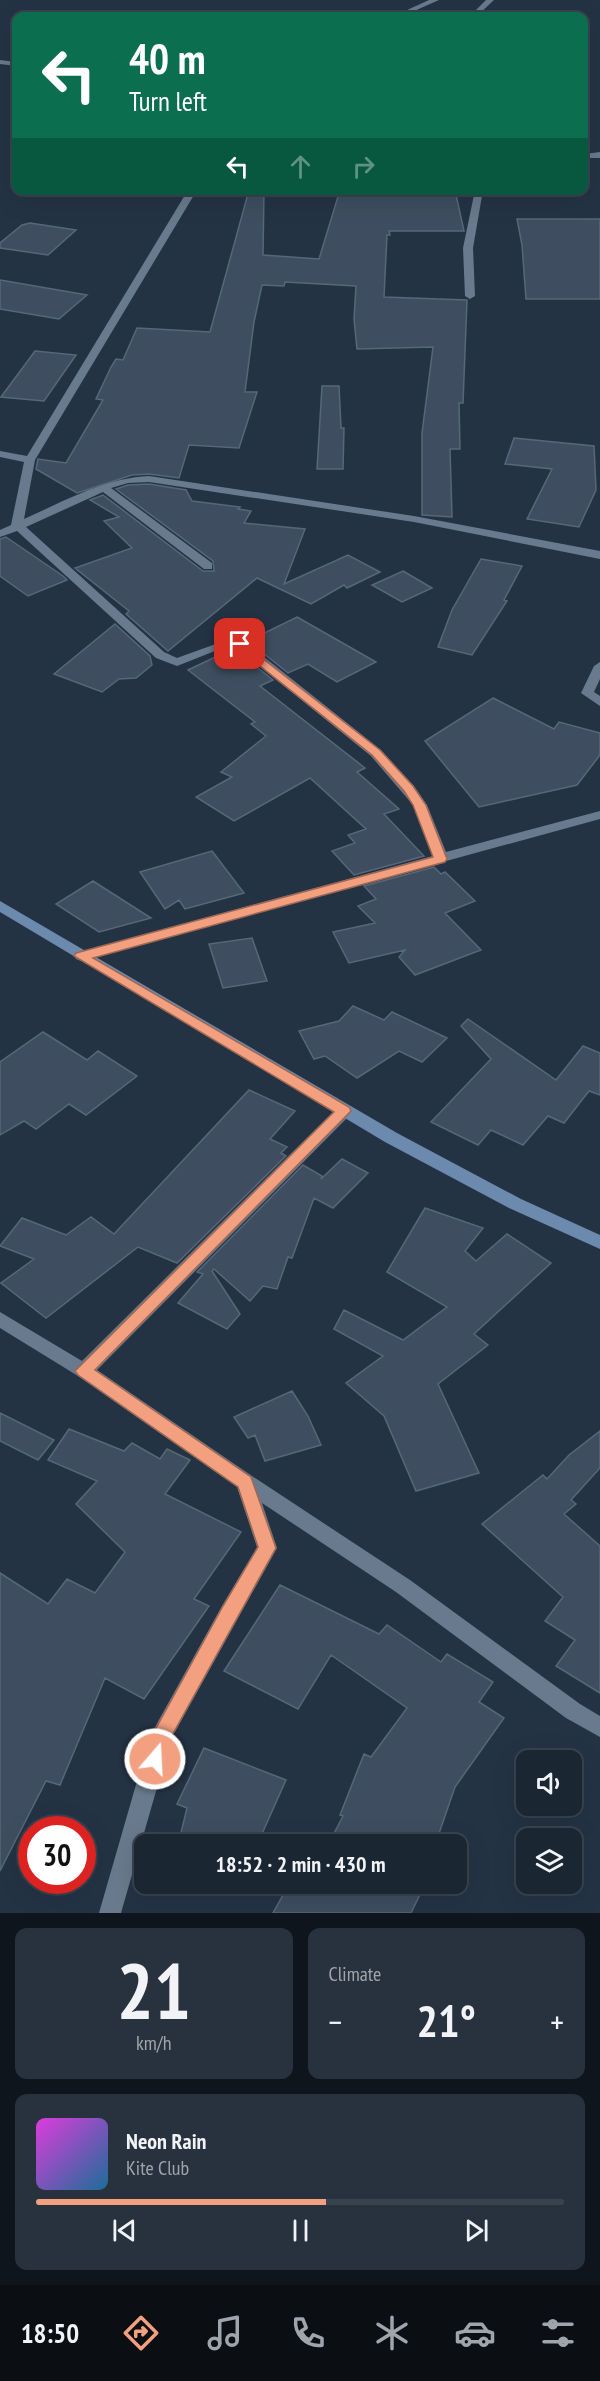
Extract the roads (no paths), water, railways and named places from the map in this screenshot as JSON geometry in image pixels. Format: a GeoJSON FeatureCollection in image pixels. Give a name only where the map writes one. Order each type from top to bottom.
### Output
{"type":"FeatureCollection","features":[{"type":"Feature","properties":{"kind":"street"},"geometry":{"type":"LineString","coordinates":[[407,12],[435,0]]}},
{"type":"Feature","properties":{"kind":"street"},"geometry":{"type":"LineString","coordinates":[[477,12],[490,0]]}},
{"type":"Feature","properties":{"kind":"street"},"geometry":{"type":"LineString","coordinates":[[18,525],[30,460],[190,195]]}},
{"type":"Feature","properties":{"kind":"street"},"geometry":{"type":"LineString","coordinates":[[470,297],[468,248],[478,195]]}},
{"type":"Feature","properties":{"kind":"street"},"geometry":{"type":"LineString","coordinates":[[0,454],[30,460]]}},
{"type":"Feature","properties":{"kind":"street"},"geometry":{"type":"LineString","coordinates":[[0,534],[104,487],[128,480],[162,480],[414,519],[600,555]]}},
{"type":"Feature","properties":{"kind":"street"},"geometry":{"type":"LineString","coordinates":[[104,487],[208,566]]}},
{"type":"Feature","properties":{"kind":"street"},"geometry":{"type":"LineString","coordinates":[[18,525],[160,655],[177,662],[229,642],[240,644],[376,753],[420,805],[441,859]]}},
{"type":"Feature","properties":{"kind":"street"},"geometry":{"type":"LineString","coordinates":[[600,666],[587,693],[600,702]]}},
{"type":"Feature","properties":{"kind":"street"},"geometry":{"type":"LineString","coordinates":[[81,956],[600,815]]}},
{"type":"Feature","properties":{"kind":"street"},"geometry":{"type":"LineString","coordinates":[[0,906],[344,1111],[534,1214],[600,1242]]}},
{"type":"Feature","properties":{"kind":"street"},"geometry":{"type":"LineString","coordinates":[[84,1371],[344,1111]]}},
{"type":"Feature","properties":{"kind":"street"},"geometry":{"type":"LineString","coordinates":[[0,1319],[84,1371],[245,1482],[403,1586],[573,1711],[600,1727]]}},
{"type":"Feature","properties":{"kind":"street"},"geometry":{"type":"LineString","coordinates":[[110,1913],[161,1737],[229,1612],[267,1548],[245,1482]]}}]}
